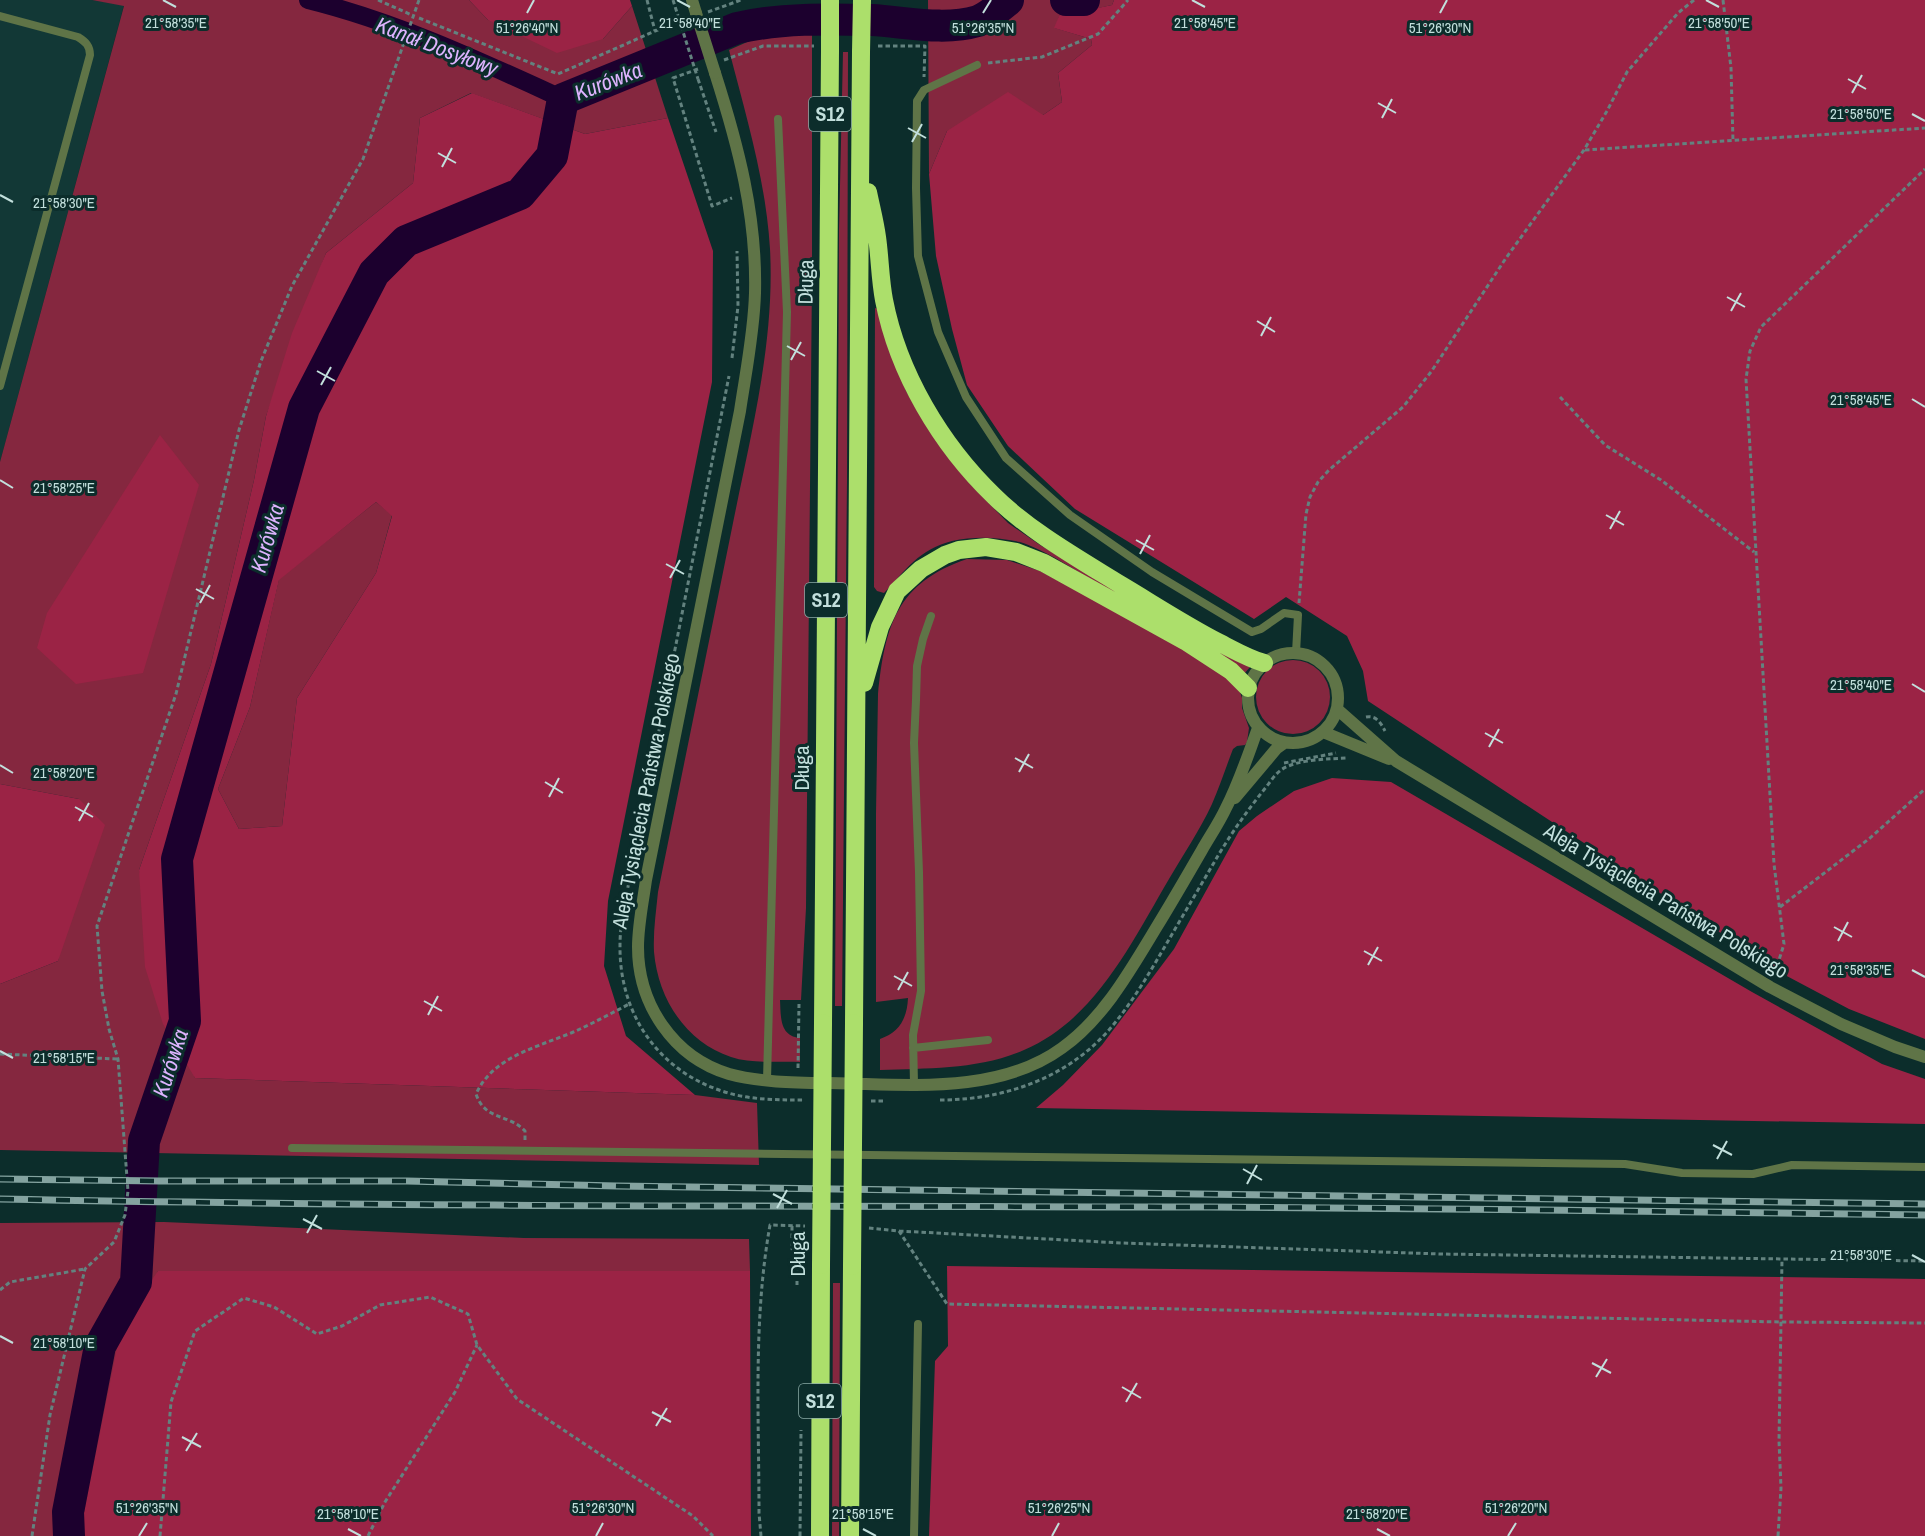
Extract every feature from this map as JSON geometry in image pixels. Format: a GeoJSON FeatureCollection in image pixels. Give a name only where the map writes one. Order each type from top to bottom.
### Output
{"type":"FeatureCollection","features":[{"type":"Feature","properties":{"kind":"highway","name":"Długa"},"geometry":{"type":"LineString","coordinates":[[820,1536],[830,0]]}},
{"type":"Feature","properties":{"kind":"highway","name":"S12"},"geometry":{"type":"LineString","coordinates":[[850,1536],[862,0]]}},
{"type":"Feature","properties":{"kind":"highway"},"geometry":{"type":"LineString","coordinates":[[861,152],[877,236],[884,300],[893,333],[920,397],[956,454],[994,497],[1060,547],[1202,634],[1238,654],[1264,663]]}},
{"type":"Feature","properties":{"kind":"highway"},"geometry":{"type":"LineString","coordinates":[[856,711],[876,637],[897,591],[921,569],[945,555],[959,550],[986,547],[1009,550],[1044,563],[1185,641],[1231,671],[1248,688]]}},
{"type":"Feature","properties":{"kind":"street","name":"Aleja Tysiąclecia Państwa Polskiego"},"geometry":{"type":"LineString","coordinates":[[692,0],[739,150],[751,214],[755,273],[753,324],[740,411],[644,892],[638,945],[640,973],[646,996],[659,1022],[669,1035],[692,1056],[710,1066],[730,1074],[767,1080],[879,1084],[963,1083],[1000,1076],[1040,1061],[1070,1042],[1103,1008],[1132,967],[1226,808],[1258,728]]}},
{"type":"Feature","properties":{"kind":"street"},"geometry":{"type":"LineString","coordinates":[[1296,652],[1317,659],[1333,676],[1338,698],[1337,709],[1332,722],[1311,740],[1284,743],[1270,738],[1258,728],[1248,709],[1248,688],[1254,674],[1264,663],[1284,653],[1296,652]]}},
{"type":"Feature","properties":{"kind":"street","name":"Aleja Tysiąclecia Państwa Polskiego"},"geometry":{"type":"LineString","coordinates":[[1337,709],[1396,761]]}},
{"type":"Feature","properties":{"kind":"street","name":"Aleja Tysiąclecia Państwa Polskiego"},"geometry":{"type":"LineString","coordinates":[[1323,732],[1396,761],[1770,987],[1841,1024],[1894,1047],[1925,1057]]}},
{"type":"Feature","properties":{"kind":"street","name":"Aleja Tysiąclecia Państwa Polskiego"},"geometry":{"type":"LineString","coordinates":[[1226,808],[1276,748],[1284,743]]}},
{"type":"Feature","properties":{"kind":"lane"},"geometry":{"type":"LineString","coordinates":[[0,16],[78,37],[90,48],[90,55],[0,386]]}},
{"type":"Feature","properties":{"kind":"lane"},"geometry":{"type":"LineString","coordinates":[[977,65],[924,90],[917,102],[918,256],[938,332],[966,397],[1006,458],[1070,515],[1152,572],[1252,632],[1261,629],[1284,613],[1298,615],[1296,652]]}},
{"type":"Feature","properties":{"kind":"lane"},"geometry":{"type":"LineString","coordinates":[[767,1080],[787,312],[778,119]]}},
{"type":"Feature","properties":{"kind":"lane"},"geometry":{"type":"LineString","coordinates":[[914,1084],[913,1035],[921,991],[914,743],[915,700],[917,666],[931,616]]}},
{"type":"Feature","properties":{"kind":"lane"},"geometry":{"type":"LineString","coordinates":[[914,1048],[988,1040]]}},
{"type":"Feature","properties":{"kind":"lane"},"geometry":{"type":"LineString","coordinates":[[292,1148],[1625,1164],[1682,1173],[1753,1174],[1792,1165],[1925,1167]]}},
{"type":"Feature","properties":{"kind":"lane"},"geometry":{"type":"LineString","coordinates":[[914,1536],[918,1324]]}},
{"type":"Feature","properties":{"kind":"path"},"geometry":{"type":"LineString","coordinates":[[378,0],[414,16]]}},
{"type":"Feature","properties":{"kind":"path"},"geometry":{"type":"LineString","coordinates":[[0,1290],[10,1282],[85,1269],[114,1242],[125,1215],[128,1191],[118,1059],[109,1029],[102,991],[97,926],[176,694],[239,430],[261,360],[292,286],[363,159],[419,0]]}},
{"type":"Feature","properties":{"kind":"path"},"geometry":{"type":"LineString","coordinates":[[419,18],[558,74],[655,32],[647,0]]}},
{"type":"Feature","properties":{"kind":"path"},"geometry":{"type":"LineString","coordinates":[[673,0],[698,79]]}},
{"type":"Feature","properties":{"kind":"path"},"geometry":{"type":"LineString","coordinates":[[977,65],[1042,57],[1098,34],[1128,0]]}},
{"type":"Feature","properties":{"kind":"path"},"geometry":{"type":"LineString","coordinates":[[1298,615],[1306,514],[1310,497],[1318,482],[1403,407],[1431,372],[1506,258],[1584,150],[1627,72],[1678,13],[1694,0]]}},
{"type":"Feature","properties":{"kind":"path"},"geometry":{"type":"LineString","coordinates":[[1723,0],[1731,68],[1733,141]]}},
{"type":"Feature","properties":{"kind":"path"},"geometry":{"type":"LineString","coordinates":[[673,78],[712,206],[732,198]]}},
{"type":"Feature","properties":{"kind":"path"},"geometry":{"type":"LineString","coordinates":[[1584,150],[1925,128]]}},
{"type":"Feature","properties":{"kind":"path"},"geometry":{"type":"LineString","coordinates":[[1770,987],[1784,944],[1773,864],[1755,553],[1746,380],[1750,351],[1761,327],[1925,169]]}},
{"type":"Feature","properties":{"kind":"path"},"geometry":{"type":"LineString","coordinates":[[1560,397],[1605,445],[1661,480],[1755,553]]}},
{"type":"Feature","properties":{"kind":"path"},"geometry":{"type":"LineString","coordinates":[[1278,767],[1293,760],[1335,754],[1341,751],[1347,742]]}},
{"type":"Feature","properties":{"kind":"path"},"geometry":{"type":"LineString","coordinates":[[1780,907],[1870,838],[1925,789]]}},
{"type":"Feature","properties":{"kind":"path"},"geometry":{"type":"LineString","coordinates":[[525,1151],[525,1131],[518,1123],[489,1113],[480,1105],[476,1094],[482,1083],[500,1064],[646,996]]}},
{"type":"Feature","properties":{"kind":"path"},"geometry":{"type":"LineString","coordinates":[[798,1071],[799,1004],[804,1004],[804,1023]]}},
{"type":"Feature","properties":{"kind":"path"},"geometry":{"type":"LineString","coordinates":[[0,1054],[118,1059]]}},
{"type":"Feature","properties":{"kind":"path"},"geometry":{"type":"LineString","coordinates":[[761,1536],[758,1330],[764,1255],[770,1225],[815,1227]]}},
{"type":"Feature","properties":{"kind":"path"},"geometry":{"type":"LineString","coordinates":[[792,1226],[792,1249],[797,1249],[797,1285]]}},
{"type":"Feature","properties":{"kind":"path"},"geometry":{"type":"LineString","coordinates":[[862,1228],[1121,1243],[1428,1253],[1925,1261]]}},
{"type":"Feature","properties":{"kind":"path"},"geometry":{"type":"LineString","coordinates":[[899,1231],[947,1304],[1925,1323]]}},
{"type":"Feature","properties":{"kind":"path"},"geometry":{"type":"LineString","coordinates":[[1778,1536],[1781,1488],[1779,1441],[1782,1259]]}},
{"type":"Feature","properties":{"kind":"path"},"geometry":{"type":"LineString","coordinates":[[32,1536],[50,1415],[85,1269]]}},
{"type":"Feature","properties":{"kind":"path"},"geometry":{"type":"LineString","coordinates":[[160,1536],[171,1402],[195,1331],[244,1298],[274,1307],[316,1334],[342,1326],[380,1305],[430,1297],[468,1314],[477,1345],[517,1399],[693,1516],[713,1536]]}},
{"type":"Feature","properties":{"kind":"path"},"geometry":{"type":"LineString","coordinates":[[368,1536],[385,1502],[455,1392],[477,1345]]}},
{"type":"Feature","properties":{"kind":"shaded area"},"geometry":{"type":"Polygon","coordinates":[[[0,0],[92,0],[124,5],[0,462],[0,0]]]}},
{"type":"Feature","properties":{"kind":"shaded area"},"geometry":{"type":"Polygon","coordinates":[[[92,0],[469,0],[488,20],[603,39],[632,6],[668,118],[585,134],[471,93],[420,118],[413,183],[326,253],[266,416],[254,480],[211,664],[139,870],[195,1078],[695,1095],[757,1103],[759,1165],[0,1150],[0,984],[58,961],[79,799],[0,784],[0,462],[124,6],[92,0]]]}},
{"type":"Feature","properties":{"kind":"shaded area"},"geometry":{"type":"Polygon","coordinates":[[[469,0],[630,0],[632,6],[603,39],[557,53],[488,20],[469,0]]]}},
{"type":"Feature","properties":{"kind":"shaded area"},"geometry":{"type":"Polygon","coordinates":[[[928,0],[1114,0],[1112,5],[1059,17],[1055,28],[1091,39],[1092,45],[1058,73],[1062,102],[1043,115],[947,131],[929,174],[928,0]]]}},
{"type":"Feature","properties":{"kind":"shaded area"},"geometry":{"type":"Polygon","coordinates":[[[1114,0],[1925,0],[1925,1039],[1849,1009],[1783,974],[1368,701],[1363,671],[1347,636],[1286,597],[1254,619],[1075,509],[1008,446],[967,385],[936,256],[929,174],[947,131],[1008,92],[1043,115],[1062,102],[1058,73],[1092,45],[1091,39],[1054,28],[1059,16],[1112,5],[1114,0]]]}},
{"type":"Feature","properties":{"kind":"shaded area"},"geometry":{"type":"Polygon","coordinates":[[[812,34],[806,908],[801,1000],[780,1000],[782,1024],[788,1033],[800,1038],[800,1062],[756,1061],[731,1057],[715,1050],[688,1030],[677,1016],[661,986],[654,952],[654,930],[658,892],[754,421],[769,318],[771,284],[768,224],[754,149],[729,50],[754,39],[812,34]]]}},
{"type":"Feature","properties":{"kind":"shaded area"},"geometry":{"type":"Polygon","coordinates":[[[843,52],[848,52],[847,481],[842,1006],[835,1006],[839,230],[843,52]]]}},
{"type":"Feature","properties":{"kind":"shaded area"},"geometry":{"type":"Polygon","coordinates":[[[472,93],[585,134],[668,118],[713,251],[712,382],[608,901],[604,966],[626,1036],[695,1095],[195,1078],[163,1024],[145,967],[139,870],[211,664],[254,480],[266,416],[292,333],[326,253],[413,183],[420,118],[472,93]],[[376,502],[279,580],[250,707],[218,789],[239,829],[282,826],[297,698],[376,573],[392,516],[376,502]]]}},
{"type":"Feature","properties":{"kind":"shaded area"},"geometry":{"type":"Polygon","coordinates":[[[875,308],[878,309],[906,391],[924,421],[971,485],[1008,523],[1040,545],[1250,667],[1244,674],[1063,562],[1020,542],[978,538],[961,539],[940,545],[930,549],[913,562],[884,593],[877,591],[874,587],[875,308]]]}},
{"type":"Feature","properties":{"kind":"shaded area"},"geometry":{"type":"Polygon","coordinates":[[[160,435],[199,485],[143,673],[76,684],[37,648],[47,613],[160,435]]]}},
{"type":"Feature","properties":{"kind":"shaded area"},"geometry":{"type":"Polygon","coordinates":[[[376,502],[392,515],[376,573],[297,698],[282,826],[239,829],[218,789],[250,707],[279,579],[376,502]]]}},
{"type":"Feature","properties":{"kind":"shaded area"},"geometry":{"type":"Polygon","coordinates":[[[967,559],[1007,560],[1040,571],[1160,634],[1229,677],[1242,698],[1242,708],[1249,728],[1247,742],[1233,749],[1207,814],[1126,953],[1091,999],[1071,1019],[1049,1037],[1007,1057],[953,1067],[880,1070],[880,1039],[893,1032],[901,1023],[906,1012],[908,998],[876,1002],[876,814],[878,694],[881,669],[891,627],[910,594],[943,569],[967,559]]]}},
{"type":"Feature","properties":{"kind":"shaded area"},"geometry":{"type":"Polygon","coordinates":[[[1293,660],[1307,663],[1319,671],[1327,683],[1330,697],[1327,711],[1319,723],[1307,731],[1293,734],[1279,731],[1267,723],[1259,711],[1256,697],[1259,683],[1267,671],[1279,663],[1293,660]]]}},
{"type":"Feature","properties":{"kind":"shaded area"},"geometry":{"type":"Polygon","coordinates":[[[1332,778],[1391,782],[1752,992],[1882,1064],[1925,1079],[1925,1124],[1036,1108],[1063,1085],[1102,1045],[1174,949],[1239,831],[1294,791],[1332,778]]]}},
{"type":"Feature","properties":{"kind":"shaded area"},"geometry":{"type":"Polygon","coordinates":[[[0,784],[79,799],[105,825],[58,961],[0,984],[0,784]]]}},
{"type":"Feature","properties":{"kind":"shaded area"},"geometry":{"type":"Polygon","coordinates":[[[164,1222],[524,1238],[749,1239],[750,1271],[158,1271],[84,1512],[84,1536],[0,1536],[0,1223],[164,1222]]]}},
{"type":"Feature","properties":{"kind":"shaded area"},"geometry":{"type":"Polygon","coordinates":[[[947,1266],[1925,1279],[1925,1536],[929,1536],[935,1361],[948,1346],[947,1266]]]}},
{"type":"Feature","properties":{"kind":"shaded area"},"geometry":{"type":"Polygon","coordinates":[[[158,1271],[750,1271],[751,1536],[84,1536],[84,1512],[122,1323],[158,1271]]]}},
{"type":"Feature","properties":{"kind":"shaded area"},"geometry":{"type":"Polygon","coordinates":[[[833,1283],[840,1283],[839,1536],[832,1536],[833,1283]]]}},
{"type":"Feature","properties":{"kind":"waterway","name":"Kanał Dosyłowy"},"geometry":{"type":"LineString","coordinates":[[308,0],[406,31],[563,99]]}},
{"type":"Feature","properties":{"kind":"waterway","name":"Kurówka"},"geometry":{"type":"LineString","coordinates":[[69,1536],[68,1512],[100,1346],[136,1282],[144,1141],[185,1021],[177,859],[304,408],[374,273],[406,241],[520,194],[552,156],[563,99],[737,28],[770,22],[821,19],[872,20],[925,25],[965,24],[982,19],[1008,0]]}},
{"type":"Feature","properties":{"kind":"waterway","name":"Kurówka"},"geometry":{"type":"LineString","coordinates":[[1066,0],[1084,0]]}},
{"type":"Feature","properties":{"kind":"railway"},"geometry":{"type":"LineString","coordinates":[[0,1179],[407,1181],[617,1186],[1925,1204]]}},
{"type":"Feature","properties":{"kind":"railway"},"geometry":{"type":"LineString","coordinates":[[0,1199],[453,1205],[1388,1208],[1925,1215]]}}]}
